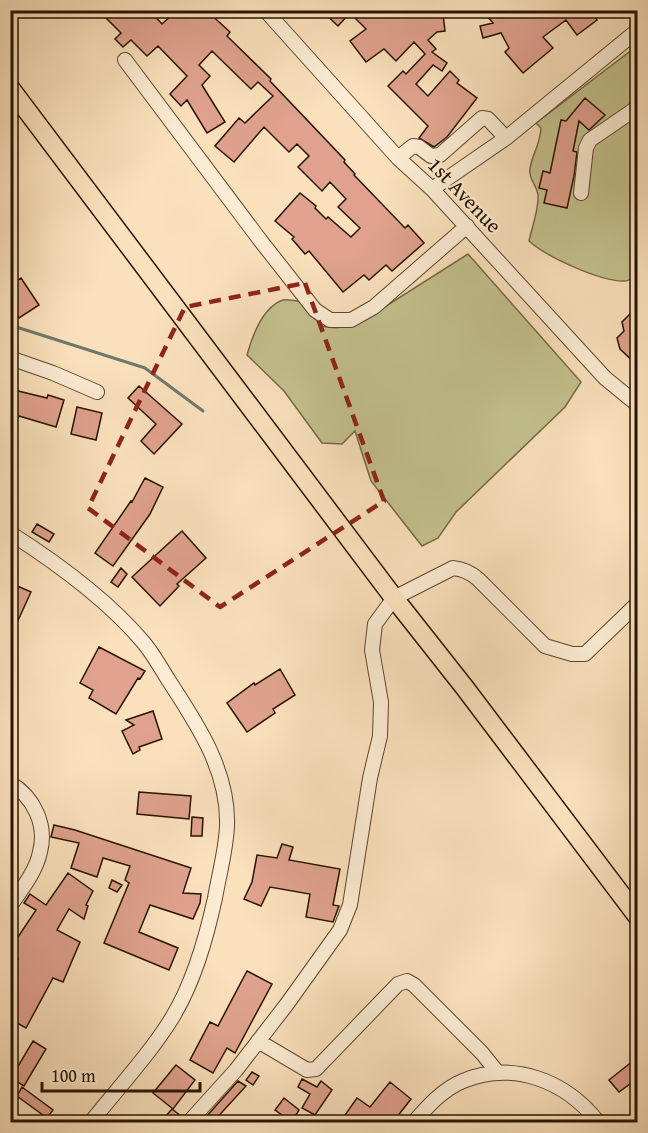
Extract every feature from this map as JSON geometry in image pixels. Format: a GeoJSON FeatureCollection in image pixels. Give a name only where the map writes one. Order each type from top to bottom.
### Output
{"type":"FeatureCollection","features":[{"type":"Feature","properties":{"kind":"main road"},"geometry":{"type":"LineString","coordinates":[[10,88],[394,598],[638,917]]}},
{"type":"Feature","properties":{"kind":"street","name":"1st Avenue"},"geometry":{"type":"LineString","coordinates":[[265,10],[399,158],[432,189],[605,378],[638,405]]}},
{"type":"Feature","properties":{"kind":"street"},"geometry":{"type":"LineString","coordinates":[[432,189],[506,138],[638,30]]}},
{"type":"Feature","properties":{"kind":"street"},"geometry":{"type":"LineString","coordinates":[[125,60],[274,258],[315,310],[330,320],[351,320],[374,307],[466,226]]}},
{"type":"Feature","properties":{"kind":"street"},"geometry":{"type":"LineString","coordinates":[[581,193],[586,148],[590,140],[638,107]]}},
{"type":"Feature","properties":{"kind":"street"},"geometry":{"type":"LineString","coordinates":[[399,158],[413,146],[419,147],[431,156],[440,155],[482,118],[488,119],[506,138]]}},
{"type":"Feature","properties":{"kind":"street"},"geometry":{"type":"LineString","coordinates":[[10,358],[97,392]]}},
{"type":"Feature","properties":{"kind":"street"},"geometry":{"type":"LineString","coordinates":[[10,533],[53,561],[114,612],[144,643],[196,723],[214,761],[225,801],[227,826],[211,914],[202,950],[187,987],[172,1017],[91,1122]]}},
{"type":"Feature","properties":{"kind":"street"},"geometry":{"type":"LineString","coordinates":[[189,1122],[236,1070],[258,1041],[340,930],[350,905],[370,778],[380,736],[381,702],[372,650],[375,624],[394,598],[453,568],[461,569],[478,579],[545,646],[572,654],[585,654],[638,603]]}},
{"type":"Feature","properties":{"kind":"street"},"geometry":{"type":"LineString","coordinates":[[10,783],[28,797],[34,805],[41,824],[43,840],[33,871],[10,906]]}},
{"type":"Feature","properties":{"kind":"street"},"geometry":{"type":"LineString","coordinates":[[258,1041],[307,1070],[316,1069],[398,984],[407,981],[414,985],[482,1053],[498,1074]]}},
{"type":"Feature","properties":{"kind":"street"},"geometry":{"type":"LineString","coordinates":[[414,1122],[439,1096],[462,1081],[513,1072],[534,1076],[553,1084],[590,1112],[598,1122]]}},
{"type":"Feature","properties":{"kind":"highlighted area"},"geometry":{"type":"Polygon","coordinates":[[[305,283],[384,501],[220,607],[88,508],[185,307],[305,283]]]}},
{"type":"Feature","properties":{"kind":"shaded area"},"geometry":{"type":"Polygon","coordinates":[[[637,46],[637,275],[625,281],[589,273],[548,254],[529,241],[538,200],[530,173],[541,128],[536,123],[637,46]]]}},
{"type":"Feature","properties":{"kind":"shaded area"},"geometry":{"type":"Polygon","coordinates":[[[468,254],[581,382],[565,407],[456,512],[438,538],[422,546],[371,481],[355,431],[342,444],[322,443],[284,391],[247,355],[259,323],[269,309],[283,300],[302,302],[321,326],[337,328],[351,326],[361,322],[468,254]]]}},
{"type":"Feature","properties":{"kind":"building"},"geometry":{"type":"Polygon","coordinates":[[[98,10],[149,10],[162,24],[175,12],[179,16],[184,10],[206,10],[230,32],[227,36],[271,79],[270,81],[345,160],[344,162],[354,175],[405,228],[408,225],[424,243],[392,271],[386,265],[369,280],[364,275],[343,292],[309,251],[305,254],[292,239],[294,237],[275,221],[300,193],[316,206],[315,208],[326,219],[328,217],[351,237],[360,228],[338,207],[346,199],[330,182],[322,191],[298,167],[309,156],[297,144],[289,152],[264,127],[234,162],[215,146],[239,118],[245,123],[273,96],[258,82],[251,89],[212,51],[199,65],[210,76],[202,85],[225,122],[207,133],[187,100],[181,106],[170,94],[187,76],[158,46],[147,56],[131,40],[123,47],[115,39],[121,33],[98,10]]]}},
{"type":"Feature","properties":{"kind":"building"},"geometry":{"type":"Polygon","coordinates":[[[321,10],[420,10],[425,16],[443,14],[445,31],[437,32],[428,40],[436,49],[432,52],[447,63],[442,71],[433,65],[416,84],[428,96],[450,71],[459,80],[457,83],[477,98],[447,137],[434,147],[419,138],[428,126],[388,86],[403,71],[406,74],[425,54],[414,42],[396,61],[384,49],[366,62],[350,41],[366,29],[350,13],[338,26],[321,10]]]}},
{"type":"Feature","properties":{"kind":"building"},"geometry":{"type":"Polygon","coordinates":[[[482,10],[591,10],[597,20],[577,35],[566,20],[543,37],[553,48],[523,73],[505,52],[509,48],[501,33],[483,38],[480,26],[493,23],[482,10]]]}},
{"type":"Feature","properties":{"kind":"building"},"geometry":{"type":"Polygon","coordinates":[[[585,98],[605,115],[589,130],[579,121],[573,151],[577,152],[574,176],[567,208],[544,203],[547,190],[539,188],[543,171],[550,173],[561,120],[566,121],[585,98]]]}},
{"type":"Feature","properties":{"kind":"building"},"geometry":{"type":"Polygon","coordinates":[[[21,278],[39,305],[19,318],[10,304],[10,294],[17,289],[14,283],[21,278]]]}},
{"type":"Feature","properties":{"kind":"building"},"geometry":{"type":"Polygon","coordinates":[[[638,306],[638,366],[620,349],[617,338],[624,331],[622,322],[638,306]]]}},
{"type":"Feature","properties":{"kind":"building"},"geometry":{"type":"Polygon","coordinates":[[[139,386],[182,424],[154,454],[141,441],[156,424],[128,398],[139,386]]]}},
{"type":"Feature","properties":{"kind":"building"},"geometry":{"type":"Polygon","coordinates":[[[10,389],[64,400],[56,427],[19,416],[18,418],[10,416],[10,389]]]}},
{"type":"Feature","properties":{"kind":"building"},"geometry":{"type":"Polygon","coordinates":[[[77,407],[102,413],[96,440],[71,434],[77,407]]]}},
{"type":"Feature","properties":{"kind":"building"},"geometry":{"type":"Polygon","coordinates":[[[145,478],[163,487],[150,514],[113,566],[95,553],[132,502],[145,478]]]}},
{"type":"Feature","properties":{"kind":"building"},"geometry":{"type":"Polygon","coordinates":[[[37,524],[54,534],[49,542],[32,532],[37,524]]]}},
{"type":"Feature","properties":{"kind":"building"},"geometry":{"type":"Polygon","coordinates":[[[182,531],[206,558],[177,584],[179,586],[160,606],[132,577],[182,531]]]}},
{"type":"Feature","properties":{"kind":"building"},"geometry":{"type":"Polygon","coordinates":[[[121,568],[127,574],[118,587],[111,582],[121,568]]]}},
{"type":"Feature","properties":{"kind":"building"},"geometry":{"type":"Polygon","coordinates":[[[15,585],[31,592],[10,638],[10,596],[15,585]]]}},
{"type":"Feature","properties":{"kind":"building"},"geometry":{"type":"Polygon","coordinates":[[[99,647],[145,671],[140,679],[138,678],[116,714],[89,698],[93,690],[80,683],[99,647]]]}},
{"type":"Feature","properties":{"kind":"building"},"geometry":{"type":"Polygon","coordinates":[[[280,669],[295,695],[273,709],[275,713],[247,732],[227,703],[254,683],[255,685],[280,669]]]}},
{"type":"Feature","properties":{"kind":"building"},"geometry":{"type":"Polygon","coordinates":[[[153,711],[162,739],[139,747],[140,750],[133,754],[122,731],[134,725],[126,720],[153,711]]]}},
{"type":"Feature","properties":{"kind":"building"},"geometry":{"type":"Polygon","coordinates":[[[139,792],[191,796],[189,819],[137,814],[139,792]]]}},
{"type":"Feature","properties":{"kind":"building"},"geometry":{"type":"Polygon","coordinates":[[[192,817],[203,818],[202,836],[191,836],[192,817]]]}},
{"type":"Feature","properties":{"kind":"building"},"geometry":{"type":"Polygon","coordinates":[[[54,825],[191,868],[183,893],[201,894],[193,919],[150,905],[139,932],[178,948],[169,970],[104,943],[129,883],[125,880],[130,866],[103,858],[97,877],[71,868],[79,843],[51,837],[54,825]]]}},
{"type":"Feature","properties":{"kind":"building"},"geometry":{"type":"Polygon","coordinates":[[[282,844],[293,847],[289,860],[340,869],[333,905],[339,906],[333,922],[306,917],[310,894],[270,887],[261,906],[244,899],[252,882],[257,855],[277,858],[282,844]]]}},
{"type":"Feature","properties":{"kind":"building"},"geometry":{"type":"Polygon","coordinates":[[[68,873],[93,891],[86,905],[88,906],[84,919],[69,909],[57,930],[80,942],[63,982],[53,978],[26,1028],[10,1019],[10,972],[18,959],[10,955],[10,949],[36,910],[24,903],[30,894],[46,905],[68,873]]]}},
{"type":"Feature","properties":{"kind":"building"},"geometry":{"type":"Polygon","coordinates":[[[112,880],[122,885],[117,892],[109,888],[112,880]]]}},
{"type":"Feature","properties":{"kind":"building"},"geometry":{"type":"Polygon","coordinates":[[[247,971],[272,984],[235,1053],[227,1048],[213,1073],[190,1060],[210,1022],[218,1026],[247,971]]]}},
{"type":"Feature","properties":{"kind":"building"},"geometry":{"type":"Polygon","coordinates":[[[33,1041],[46,1049],[24,1086],[11,1078],[33,1041]]]}},
{"type":"Feature","properties":{"kind":"building"},"geometry":{"type":"Polygon","coordinates":[[[638,1057],[638,1078],[619,1092],[609,1080],[638,1057]]]}},
{"type":"Feature","properties":{"kind":"building"},"geometry":{"type":"Polygon","coordinates":[[[176,1065],[195,1080],[173,1109],[153,1093],[176,1065]]]}},
{"type":"Feature","properties":{"kind":"building"},"geometry":{"type":"Polygon","coordinates":[[[252,1072],[259,1076],[253,1085],[246,1080],[252,1072]]]}},
{"type":"Feature","properties":{"kind":"building"},"geometry":{"type":"Polygon","coordinates":[[[302,1079],[317,1087],[321,1081],[332,1090],[315,1115],[302,1108],[310,1094],[298,1087],[302,1079]]]}},
{"type":"Feature","properties":{"kind":"building"},"geometry":{"type":"Polygon","coordinates":[[[238,1081],[246,1086],[213,1122],[206,1117],[238,1081]]]}},
{"type":"Feature","properties":{"kind":"building"},"geometry":{"type":"Polygon","coordinates":[[[390,1082],[411,1099],[393,1122],[354,1122],[345,1115],[357,1098],[370,1107],[390,1082]]]}},
{"type":"Feature","properties":{"kind":"building"},"geometry":{"type":"Polygon","coordinates":[[[22,1087],[53,1110],[47,1118],[17,1096],[22,1087]]]}},
{"type":"Feature","properties":{"kind":"building"},"geometry":{"type":"Polygon","coordinates":[[[284,1098],[299,1110],[292,1122],[275,1110],[284,1098]]]}},
{"type":"Feature","properties":{"kind":"building"},"geometry":{"type":"Polygon","coordinates":[[[172,1109],[181,1116],[175,1122],[165,1117],[172,1109]]]}},
{"type":"Feature","properties":{"kind":"waterway"},"geometry":{"type":"LineString","coordinates":[[10,325],[145,368],[203,411]]}}]}
